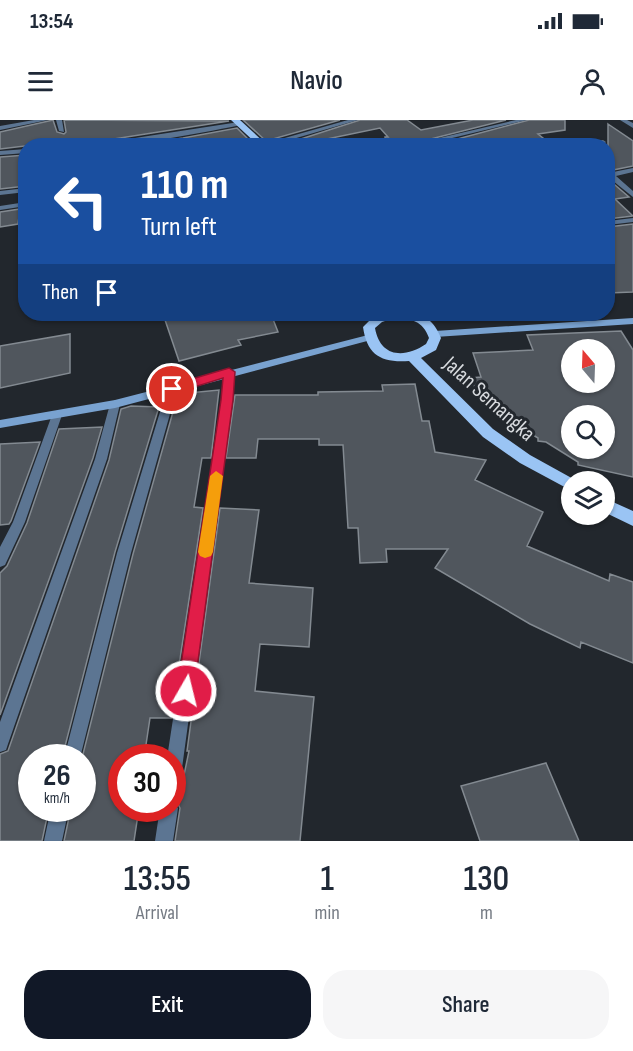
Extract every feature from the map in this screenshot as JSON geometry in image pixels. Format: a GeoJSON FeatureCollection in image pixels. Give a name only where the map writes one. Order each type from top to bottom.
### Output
{"type":"FeatureCollection","features":[{"type":"Feature","properties":{"kind":"main road"},"geometry":{"type":"LineString","coordinates":[[237,122],[256,138]]}},
{"type":"Feature","properties":{"kind":"main road"},"geometry":{"type":"LineString","coordinates":[[376,321],[369,327],[368,338],[380,351],[401,358],[413,357],[431,348],[435,341],[435,334],[424,321]]}},
{"type":"Feature","properties":{"kind":"main road","name":"Jalan Semangka"},"geometry":{"type":"LineString","coordinates":[[413,357],[488,433],[525,459],[561,479]]}},
{"type":"Feature","properties":{"kind":"main road"},"geometry":{"type":"LineString","coordinates":[[615,510],[633,519]]}},
{"type":"Feature","properties":{"kind":"street"},"geometry":{"type":"LineString","coordinates":[[0,128],[45,120]]}},
{"type":"Feature","properties":{"kind":"street"},"geometry":{"type":"LineString","coordinates":[[59,120],[62,131]]}},
{"type":"Feature","properties":{"kind":"street"},"geometry":{"type":"LineString","coordinates":[[290,138],[356,120]]}},
{"type":"Feature","properties":{"kind":"street"},"geometry":{"type":"LineString","coordinates":[[444,138],[524,120]]}},
{"type":"Feature","properties":{"kind":"street"},"geometry":{"type":"LineString","coordinates":[[623,120],[633,126]]}},
{"type":"Feature","properties":{"kind":"street"},"geometry":{"type":"LineString","coordinates":[[147,138],[237,122]]}},
{"type":"Feature","properties":{"kind":"street"},"geometry":{"type":"LineString","coordinates":[[0,153],[18,152]]}},
{"type":"Feature","properties":{"kind":"street"},"geometry":{"type":"LineString","coordinates":[[615,174],[633,170]]}},
{"type":"Feature","properties":{"kind":"street"},"geometry":{"type":"LineString","coordinates":[[615,180],[633,195]]}},
{"type":"Feature","properties":{"kind":"street"},"geometry":{"type":"LineString","coordinates":[[0,193],[18,191]]}},
{"type":"Feature","properties":{"kind":"street"},"geometry":{"type":"LineString","coordinates":[[0,208],[18,205]]}},
{"type":"Feature","properties":{"kind":"street"},"geometry":{"type":"LineString","coordinates":[[615,222],[633,220]]}},
{"type":"Feature","properties":{"kind":"street"},"geometry":{"type":"LineString","coordinates":[[435,334],[633,321]]}},
{"type":"Feature","properties":{"kind":"street"},"geometry":{"type":"LineString","coordinates":[[0,424],[57,416],[115,404],[229,372],[368,338]]}},
{"type":"Feature","properties":{"kind":"street"},"geometry":{"type":"LineString","coordinates":[[178,744],[227,400],[229,372]]}},
{"type":"Feature","properties":{"kind":"street"},"geometry":{"type":"LineString","coordinates":[[76,744],[124,553],[172,389]]}},
{"type":"Feature","properties":{"kind":"street"},"geometry":{"type":"LineString","coordinates":[[0,744],[101,459],[115,404]]}},
{"type":"Feature","properties":{"kind":"street"},"geometry":{"type":"LineString","coordinates":[[0,561],[19,522],[57,416]]}},
{"type":"Feature","properties":{"kind":"street"},"geometry":{"type":"LineString","coordinates":[[53,841],[57,822]]}},
{"type":"Feature","properties":{"kind":"street"},"geometry":{"type":"LineString","coordinates":[[164,841],[167,822]]}},
{"type":"Feature","properties":{"kind":"building"},"geometry":{"type":"Polygon","coordinates":[[[53,120],[57,132],[64,134],[66,132],[64,120],[229,121],[120,138],[18,138],[18,147],[0,149],[0,132],[53,120]]]}},
{"type":"Feature","properties":{"kind":"building"},"geometry":{"type":"Polygon","coordinates":[[[243,120],[340,120],[277,138],[263,138],[243,120]]]}},
{"type":"Feature","properties":{"kind":"building"},"geometry":{"type":"Polygon","coordinates":[[[360,120],[407,120],[421,130],[473,120],[506,120],[435,138],[385,138],[388,137],[380,128],[332,138],[304,138],[360,120]]]}},
{"type":"Feature","properties":{"kind":"building"},"geometry":{"type":"Polygon","coordinates":[[[529,120],[565,120],[565,130],[538,134],[543,138],[461,138],[529,120]]]}},
{"type":"Feature","properties":{"kind":"building"},"geometry":{"type":"Polygon","coordinates":[[[608,124],[633,141],[633,166],[615,170],[615,138],[608,138],[608,124]]]}},
{"type":"Feature","properties":{"kind":"building"},"geometry":{"type":"Polygon","coordinates":[[[237,128],[247,138],[183,138],[237,128]]]}},
{"type":"Feature","properties":{"kind":"building"},"geometry":{"type":"Polygon","coordinates":[[[18,156],[18,187],[0,189],[0,157],[18,156]]]}},
{"type":"Feature","properties":{"kind":"building"},"geometry":{"type":"Polygon","coordinates":[[[615,185],[629,197],[615,199],[615,185]]]}},
{"type":"Feature","properties":{"kind":"building"},"geometry":{"type":"Polygon","coordinates":[[[615,199],[633,216],[615,218],[615,199]]]}},
{"type":"Feature","properties":{"kind":"building"},"geometry":{"type":"Polygon","coordinates":[[[18,209],[18,224],[0,227],[0,212],[18,209]]]}},
{"type":"Feature","properties":{"kind":"building"},"geometry":{"type":"Polygon","coordinates":[[[633,224],[633,292],[615,293],[615,226],[633,224]]]}},
{"type":"Feature","properties":{"kind":"building"},"geometry":{"type":"Polygon","coordinates":[[[165,321],[274,321],[278,332],[238,340],[241,345],[179,361],[165,321]]]}},
{"type":"Feature","properties":{"kind":"building"},"geometry":{"type":"Polygon","coordinates":[[[621,331],[633,350],[633,477],[615,473],[615,471],[578,465],[578,462],[573,459],[615,459],[615,405],[561,405],[561,451],[546,442],[538,441],[538,438],[488,408],[476,394],[471,378],[481,377],[473,353],[533,350],[527,335],[621,331]]]}},
{"type":"Feature","properties":{"kind":"building"},"geometry":{"type":"Polygon","coordinates":[[[70,334],[70,373],[0,388],[0,346],[70,334]]]}},
{"type":"Feature","properties":{"kind":"building"},"geometry":{"type":"Polygon","coordinates":[[[415,384],[422,421],[429,421],[435,452],[486,460],[475,480],[543,512],[527,546],[609,581],[610,574],[633,582],[633,663],[581,642],[580,648],[530,624],[435,568],[448,549],[386,549],[387,562],[360,563],[358,528],[348,528],[343,445],[319,445],[319,439],[258,439],[256,458],[226,458],[235,395],[318,395],[318,392],[383,391],[382,385],[415,384]]]}},
{"type":"Feature","properties":{"kind":"building"},"geometry":{"type":"Polygon","coordinates":[[[219,390],[211,458],[202,458],[194,507],[203,508],[171,718],[150,718],[146,744],[108,744],[108,822],[137,822],[134,841],[64,841],[68,822],[96,822],[96,744],[86,744],[133,554],[178,394],[219,390]]]}},
{"type":"Feature","properties":{"kind":"building"},"geometry":{"type":"Polygon","coordinates":[[[131,406],[159,407],[115,552],[66,744],[18,744],[18,822],[46,822],[42,841],[0,841],[0,754],[8,751],[109,460],[121,409],[131,406]]]}},
{"type":"Feature","properties":{"kind":"building"},"geometry":{"type":"Polygon","coordinates":[[[102,427],[93,458],[0,715],[0,573],[7,566],[27,523],[59,429],[102,427]]]}},
{"type":"Feature","properties":{"kind":"building"},"geometry":{"type":"Polygon","coordinates":[[[40,442],[11,521],[9,524],[0,525],[0,444],[40,442]]]}},
{"type":"Feature","properties":{"kind":"building"},"geometry":{"type":"Polygon","coordinates":[[[220,508],[259,510],[249,583],[313,588],[309,647],[260,644],[255,691],[314,697],[300,841],[175,841],[178,822],[186,822],[186,765],[189,751],[187,751],[220,508]]]}},
{"type":"Feature","properties":{"kind":"building"},"geometry":{"type":"Polygon","coordinates":[[[546,763],[579,841],[480,841],[461,786],[546,763]]]}},
{"type":"Feature","properties":{"kind":"slow traffic"},"geometry":{"type":"LineString","coordinates":[[205,552],[216,476]]}},
{"type":"Feature","properties":{"kind":"route"},"geometry":{"type":"LineString","coordinates":[[172,389],[229,372],[186,691]]}}]}
